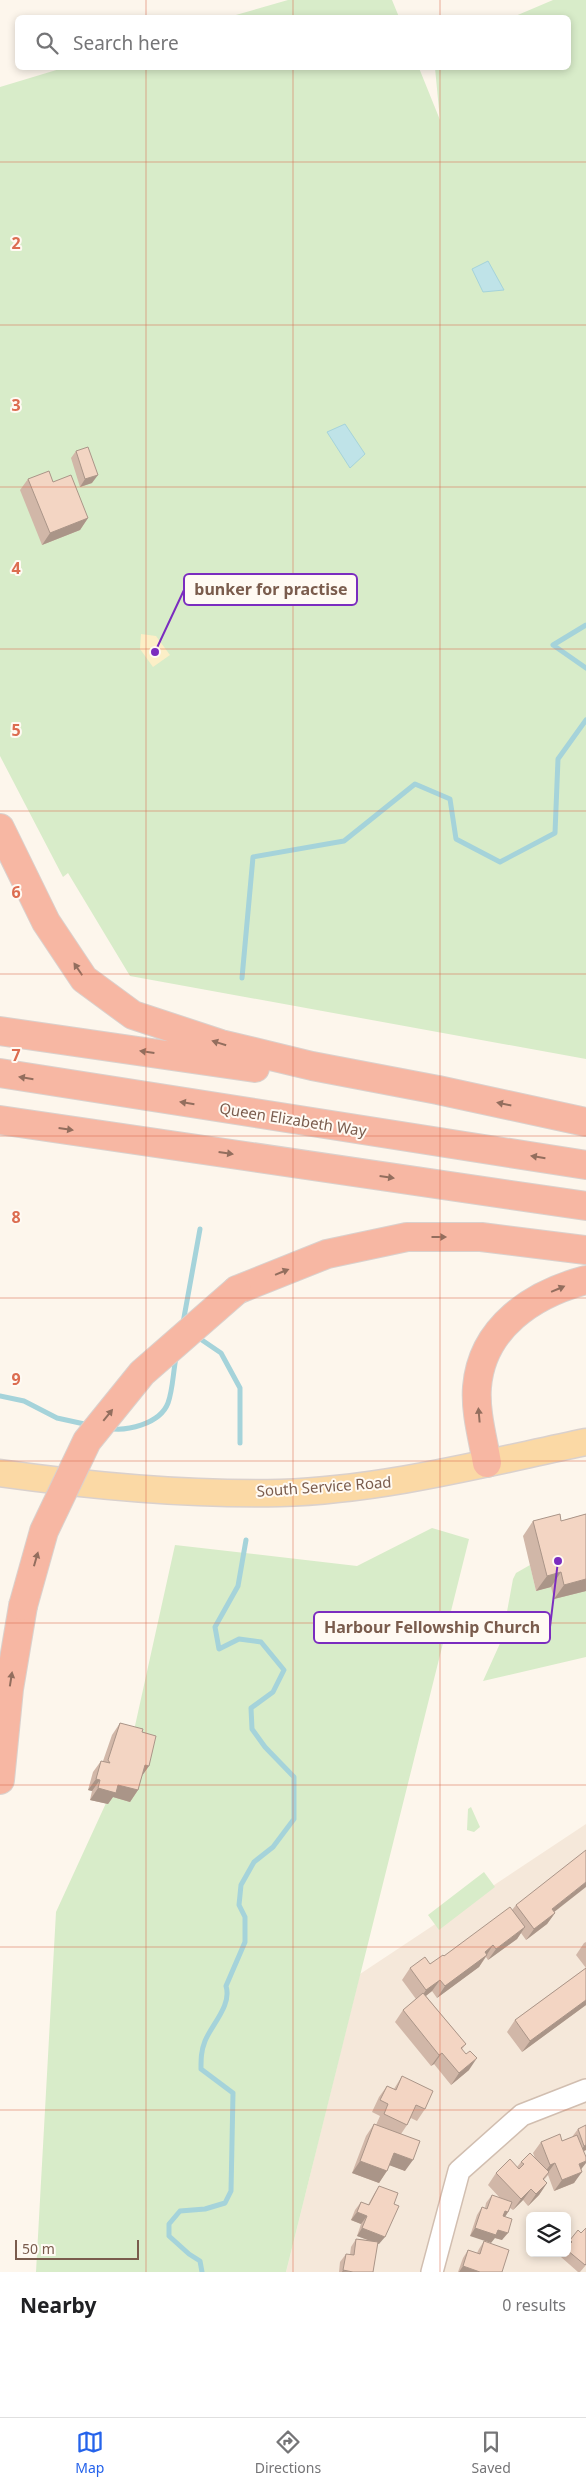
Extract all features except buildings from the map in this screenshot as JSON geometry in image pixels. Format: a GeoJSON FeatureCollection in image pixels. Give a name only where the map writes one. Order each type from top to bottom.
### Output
{"type":"FeatureCollection","features":[{"type":"Feature","properties":{"kind":"highway"},"geometry":{"type":"LineString","coordinates":[[0,828],[46,922],[84,979],[133,1015],[246,1050],[312,1066],[438,1090],[586,1122]]}},
{"type":"Feature","properties":{"kind":"highway"},"geometry":{"type":"LineString","coordinates":[[0,1030],[243,1067],[438,1090]]}},
{"type":"Feature","properties":{"kind":"highway","name":"Queen Elizabeth Way"},"geometry":{"type":"LineString","coordinates":[[0,1073],[586,1165]]}},
{"type":"Feature","properties":{"kind":"highway"},"geometry":{"type":"LineString","coordinates":[[0,1120],[586,1206]]}},
{"type":"Feature","properties":{"kind":"highway"},"geometry":{"type":"LineString","coordinates":[[0,1780],[9,1689],[22,1606],[44,1531],[87,1441],[142,1373],[237,1290],[327,1254],[407,1237],[481,1237],[586,1250]]}},
{"type":"Feature","properties":{"kind":"highway"},"geometry":{"type":"LineString","coordinates":[[487,1463],[479,1421],[477,1387],[484,1355],[502,1326],[531,1301],[561,1286],[586,1280]]}},
{"type":"Feature","properties":{"kind":"main road","name":"South Service Road"},"geometry":{"type":"LineString","coordinates":[[0,1473],[89,1485],[143,1489],[280,1493],[394,1482],[586,1442]]}},
{"type":"Feature","properties":{"kind":"street"},"geometry":{"type":"LineString","coordinates":[[432,2272],[459,2171],[522,2115],[586,2090]]}},
{"type":"Feature","properties":{"kind":"shaded area"},"geometry":{"type":"Polygon","coordinates":[[[586,1824],[586,2272],[286,2272],[360,1974],[586,1824]]]}},
{"type":"Feature","properties":{"kind":"green space"},"geometry":{"type":"Polygon","coordinates":[[[288,0],[392,0],[398,15],[236,15],[288,0]]]}},
{"type":"Feature","properties":{"kind":"green space"},"geometry":{"type":"Polygon","coordinates":[[[553,0],[586,0],[586,1059],[130,976],[68,873],[63,877],[0,756],[0,87],[56,70],[420,70],[440,120],[435,70],[571,70],[571,15],[518,15],[553,0]]]}},
{"type":"Feature","properties":{"kind":"green space"},"geometry":{"type":"Polygon","coordinates":[[[432,1528],[469,1539],[286,2272],[36,2272],[56,1912],[129,1753],[175,1545],[357,1566],[432,1528]]]}},
{"type":"Feature","properties":{"kind":"green space"},"geometry":{"type":"Polygon","coordinates":[[[530,1565],[536,1591],[551,1587],[586,1591],[586,1657],[483,1681],[502,1639],[513,1579],[516,1573],[530,1565]]]}},
{"type":"Feature","properties":{"kind":"green space"},"geometry":{"type":"Polygon","coordinates":[[[471,1807],[480,1827],[474,1832],[467,1830],[468,1809],[471,1807]]]}},
{"type":"Feature","properties":{"kind":"green space"},"geometry":{"type":"Polygon","coordinates":[[[484,1872],[495,1887],[439,1930],[428,1915],[484,1872]]]}},
{"type":"Feature","properties":{"kind":"sand"},"geometry":{"type":"Polygon","coordinates":[[[141,634],[156,636],[170,655],[153,667],[140,649],[141,634]]]}},
{"type":"Feature","properties":{"kind":"water"},"geometry":{"type":"Polygon","coordinates":[[[488,261],[504,290],[483,292],[472,269],[488,261]]]}},
{"type":"Feature","properties":{"kind":"water"},"geometry":{"type":"Polygon","coordinates":[[[345,424],[365,454],[350,468],[327,432],[345,424]]]}},
{"type":"Feature","properties":{"kind":"waterway"},"geometry":{"type":"LineString","coordinates":[[586,625],[553,645],[586,668]]}},
{"type":"Feature","properties":{"kind":"waterway"},"geometry":{"type":"LineString","coordinates":[[242,978],[253,857],[344,841],[415,784],[450,799],[456,839],[500,862],[555,833],[558,759],[586,720]]}},
{"type":"Feature","properties":{"kind":"waterway"},"geometry":{"type":"LineString","coordinates":[[183,1323],[200,1229]]}},
{"type":"Feature","properties":{"kind":"waterway"},"geometry":{"type":"LineString","coordinates":[[196,1336],[221,1353],[240,1388],[240,1443]]}},
{"type":"Feature","properties":{"kind":"waterway"},"geometry":{"type":"LineString","coordinates":[[107,1428],[123,1429],[142,1425],[158,1416],[164,1410],[170,1398],[176,1358]]}},
{"type":"Feature","properties":{"kind":"waterway"},"geometry":{"type":"LineString","coordinates":[[0,1396],[24,1401],[57,1418],[89,1425]]}},
{"type":"Feature","properties":{"kind":"waterway"},"geometry":{"type":"LineString","coordinates":[[202,2272],[200,2261],[169,2236],[169,2224],[180,2211],[205,2209],[225,2203],[231,2191],[233,2093],[201,2069],[202,2052],[205,2041],[224,2007],[227,1993],[226,1986],[245,1942],[245,1917],[239,1905],[241,1885],[254,1862],[273,1847],[294,1819],[294,1777],[265,1747],[252,1729],[251,1708],[273,1692],[284,1670],[261,1642],[239,1639],[219,1649],[215,1627],[238,1586],[246,1540]]}},
{"type":"Feature","properties":{"kind":"place","name":"bunker for practise"},"geometry":{"type":"Point","coordinates":[155,652]}},
{"type":"Feature","properties":{"kind":"place","name":"Harbour Fellowship Church"},"geometry":{"type":"Point","coordinates":[558,1561]}}]}
